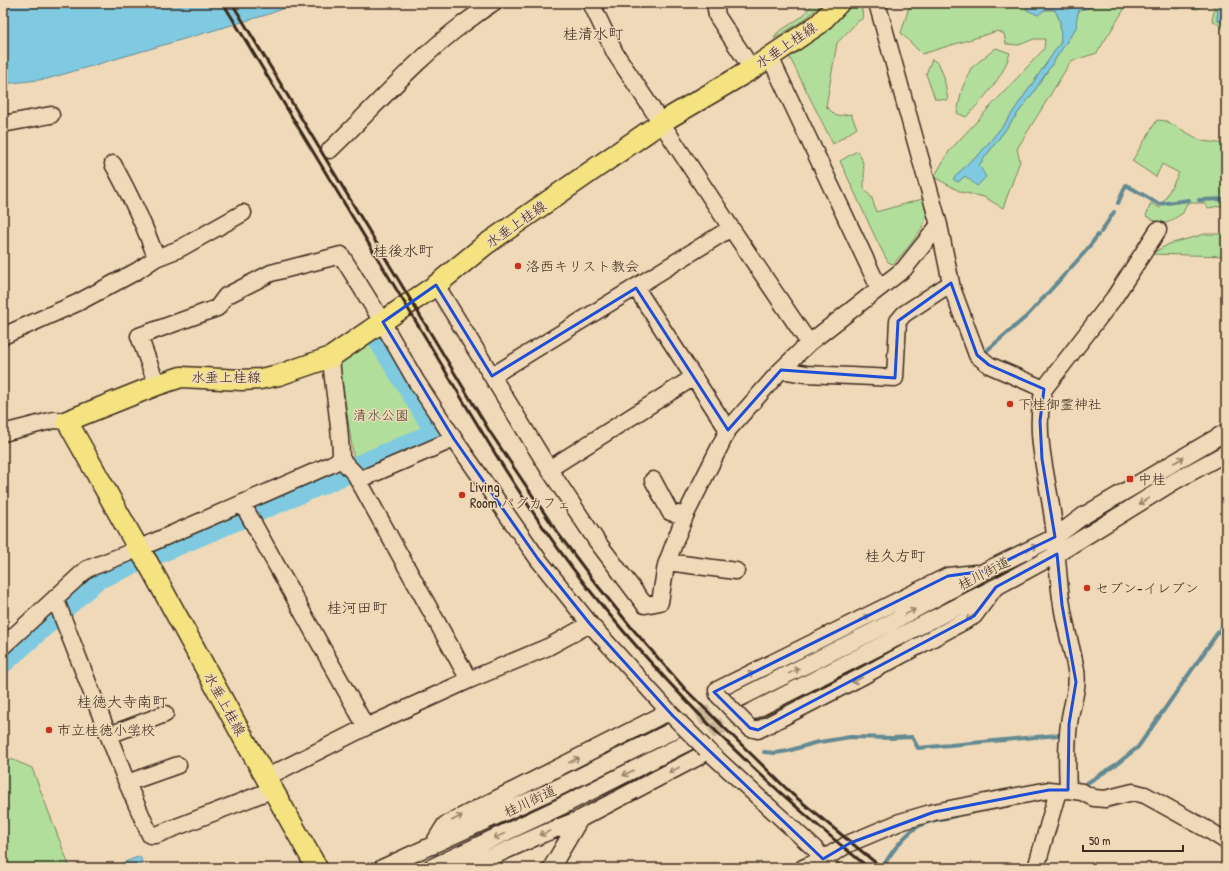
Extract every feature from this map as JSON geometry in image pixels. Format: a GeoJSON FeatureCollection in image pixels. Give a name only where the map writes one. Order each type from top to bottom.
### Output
{"type":"FeatureCollection","features":[{"type":"Feature","properties":{"kind":"main road","name":"水垂上桂線"},"geometry":{"type":"LineString","coordinates":[[317,868],[67,421],[181,377],[242,380],[260,379],[279,376],[331,357],[436,285],[485,245],[662,122],[752,68],[818,24],[839,3]]}},
{"type":"Feature","properties":{"kind":"street"},"geometry":{"type":"LineString","coordinates":[[330,150],[441,41],[493,3]]}},
{"type":"Feature","properties":{"kind":"street"},"geometry":{"type":"LineString","coordinates":[[591,3],[615,53],[809,343]]}},
{"type":"Feature","properties":{"kind":"street"},"geometry":{"type":"LineString","coordinates":[[714,3],[717,16],[752,68]]}},
{"type":"Feature","properties":{"kind":"street"},"geometry":{"type":"LineString","coordinates":[[877,3],[939,225],[951,283],[977,355],[988,365],[1044,389]]}},
{"type":"Feature","properties":{"kind":"street"},"geometry":{"type":"LineString","coordinates":[[770,56],[879,288]]}},
{"type":"Feature","properties":{"kind":"street"},"geometry":{"type":"LineString","coordinates":[[3,124],[50,115]]}},
{"type":"Feature","properties":{"kind":"street"},"geometry":{"type":"LineString","coordinates":[[113,164],[148,233],[156,258]]}},
{"type":"Feature","properties":{"kind":"street"},"geometry":{"type":"LineString","coordinates":[[3,336],[77,303],[137,271],[156,258],[179,249],[243,213]]}},
{"type":"Feature","properties":{"kind":"street"},"geometry":{"type":"LineString","coordinates":[[436,285],[549,469],[596,540],[645,605],[660,602],[667,562],[685,516],[728,430],[781,370],[809,343],[904,269],[939,225]]}},
{"type":"Feature","properties":{"kind":"street"},"geometry":{"type":"LineString","coordinates":[[492,376],[731,228]]}},
{"type":"Feature","properties":{"kind":"street"},"geometry":{"type":"LineString","coordinates":[[1036,868],[1063,791],[1069,724],[1076,694],[1076,670],[1062,605],[1052,510],[1042,459],[1040,403],[1044,389],[1114,298],[1158,230]]}},
{"type":"Feature","properties":{"kind":"street"},"geometry":{"type":"LineString","coordinates":[[157,385],[139,336],[217,308],[226,296],[271,273],[341,254],[416,381],[454,439],[538,558],[590,624],[674,722]]}},
{"type":"Feature","properties":{"kind":"street"},"geometry":{"type":"LineString","coordinates":[[781,370],[806,374],[895,378],[898,321],[904,314],[951,283]]}},
{"type":"Feature","properties":{"kind":"street"},"geometry":{"type":"LineString","coordinates":[[636,288],[728,430]]}},
{"type":"Feature","properties":{"kind":"street"},"geometry":{"type":"LineString","coordinates":[[331,357],[333,386],[341,442],[350,470],[469,680]]}},
{"type":"Feature","properties":{"kind":"street"},"geometry":{"type":"LineString","coordinates":[[549,469],[694,377]]}},
{"type":"Feature","properties":{"kind":"street"},"geometry":{"type":"LineString","coordinates":[[3,433],[54,420],[67,421]]}},
{"type":"Feature","properties":{"kind":"street","name":"桂川街道"},"geometry":{"type":"LineString","coordinates":[[734,701],[892,622],[985,572],[1055,537],[1083,516],[1226,432]]}},
{"type":"Feature","properties":{"kind":"street"},"geometry":{"type":"LineString","coordinates":[[3,646],[58,605],[87,569],[142,554],[246,510],[330,465],[350,470],[454,439]]}},
{"type":"Feature","properties":{"kind":"street","name":"桂川街道"},"geometry":{"type":"LineString","coordinates":[[985,572],[948,576],[717,690],[718,695],[758,730],[863,676],[974,616],[996,588],[1057,554],[1175,481],[1226,453]]}},
{"type":"Feature","properties":{"kind":"street"},"geometry":{"type":"LineString","coordinates":[[653,480],[670,512],[685,516]]}},
{"type":"Feature","properties":{"kind":"street"},"geometry":{"type":"LineString","coordinates":[[246,510],[366,727]]}},
{"type":"Feature","properties":{"kind":"street"},"geometry":{"type":"LineString","coordinates":[[667,562],[736,572]]}},
{"type":"Feature","properties":{"kind":"street"},"geometry":{"type":"LineString","coordinates":[[58,605],[127,784],[150,835],[156,835],[270,783],[366,727],[548,646],[590,624]]}},
{"type":"Feature","properties":{"kind":"street"},"geometry":{"type":"LineString","coordinates":[[108,735],[165,714]]}},
{"type":"Feature","properties":{"kind":"street"},"geometry":{"type":"LineString","coordinates":[[382,868],[432,846],[445,825],[664,714],[706,749],[816,850],[827,863]]}},
{"type":"Feature","properties":{"kind":"street","name":"桂川街道"},"geometry":{"type":"LineString","coordinates":[[435,865],[560,807],[688,742]]}},
{"type":"Feature","properties":{"kind":"street"},"geometry":{"type":"LineString","coordinates":[[435,865],[471,866],[580,819],[700,756],[706,749]]}},
{"type":"Feature","properties":{"kind":"street"},"geometry":{"type":"LineString","coordinates":[[127,784],[178,765]]}},
{"type":"Feature","properties":{"kind":"street"},"geometry":{"type":"LineString","coordinates":[[804,868],[827,863],[850,843],[900,822],[934,812],[1049,790],[1082,792],[1094,798],[1105,799],[1133,792],[1145,795],[1226,841]]}},
{"type":"Feature","properties":{"kind":"street"},"geometry":{"type":"LineString","coordinates":[[551,868],[580,819]]}},
{"type":"Feature","properties":{"kind":"highlighted area"},"geometry":{"type":"Polygon","coordinates":[[[951,283],[977,355],[989,365],[1044,389],[1040,421],[1042,459],[1055,537],[985,571],[948,576],[714,692],[750,728],[758,730],[974,616],[996,587],[1057,554],[1062,605],[1076,682],[1069,724],[1068,790],[1049,790],[934,812],[850,843],[823,859],[673,716],[590,624],[538,559],[454,439],[383,322],[436,285],[492,376],[636,288],[728,430],[781,370],[895,378],[898,321],[951,283]]]}},
{"type":"Feature","properties":{"kind":"green space"},"geometry":{"type":"Polygon","coordinates":[[[813,3],[823,3],[805,19],[774,39],[777,33],[803,16],[813,3]]]}},
{"type":"Feature","properties":{"kind":"green space"},"geometry":{"type":"Polygon","coordinates":[[[844,3],[861,3],[863,18],[857,22],[837,43],[826,106],[836,116],[851,114],[857,128],[833,144],[789,56],[791,47],[844,3]]]}},
{"type":"Feature","properties":{"kind":"green space"},"geometry":{"type":"Polygon","coordinates":[[[908,3],[1027,3],[1027,10],[1055,10],[1060,21],[1061,42],[1006,122],[977,157],[971,160],[954,179],[958,182],[979,165],[1033,93],[1077,26],[1075,22],[1079,10],[1091,7],[1097,3],[1128,3],[1097,53],[1071,61],[1017,149],[1020,161],[1003,208],[984,197],[961,192],[934,177],[950,150],[1044,49],[1045,39],[1034,39],[1019,45],[1006,44],[1004,34],[998,31],[922,54],[901,33],[909,7],[908,3]]]}},
{"type":"Feature","properties":{"kind":"green space"},"geometry":{"type":"Polygon","coordinates":[[[1164,3],[1170,3],[1175,7],[1190,3],[1197,7],[1204,3],[1208,3],[1196,9],[1187,6],[1176,9],[1164,3]]]}},
{"type":"Feature","properties":{"kind":"green space"},"geometry":{"type":"Polygon","coordinates":[[[1210,3],[1221,3],[1218,8],[1217,19],[1226,26],[1226,30],[1212,20],[1215,8],[1210,3]]]}},
{"type":"Feature","properties":{"kind":"green space"},"geometry":{"type":"Polygon","coordinates":[[[996,48],[1010,53],[1003,71],[986,95],[966,117],[957,113],[962,89],[971,68],[996,48]]]}},
{"type":"Feature","properties":{"kind":"green space"},"geometry":{"type":"Polygon","coordinates":[[[932,59],[939,64],[944,77],[948,100],[935,99],[926,74],[932,59]]]}},
{"type":"Feature","properties":{"kind":"green space"},"geometry":{"type":"Polygon","coordinates":[[[1157,120],[1166,121],[1202,141],[1226,144],[1226,205],[1208,208],[1204,203],[1187,203],[1183,213],[1167,223],[1155,221],[1146,216],[1151,203],[1160,208],[1179,173],[1162,164],[1156,177],[1132,161],[1157,120]]]}},
{"type":"Feature","properties":{"kind":"green space"},"geometry":{"type":"Polygon","coordinates":[[[857,151],[863,164],[864,189],[872,198],[876,212],[926,198],[926,215],[920,231],[893,264],[888,262],[877,241],[840,161],[857,151]]]}},
{"type":"Feature","properties":{"kind":"green space"},"geometry":{"type":"Polygon","coordinates":[[[1205,234],[1226,234],[1226,256],[1151,254],[1169,244],[1205,234]]]}},
{"type":"Feature","properties":{"kind":"green space","name":"清水公園"},"geometry":{"type":"Polygon","coordinates":[[[373,338],[431,431],[357,463],[354,460],[340,368],[344,356],[373,338]]]}},
{"type":"Feature","properties":{"kind":"green space"},"geometry":{"type":"Polygon","coordinates":[[[11,759],[32,768],[70,868],[3,868],[3,763],[11,759]]]}},
{"type":"Feature","properties":{"kind":"water"},"geometry":{"type":"Polygon","coordinates":[[[3,3],[298,3],[266,15],[47,79],[3,84],[3,3]]]}},
{"type":"Feature","properties":{"kind":"water"},"geometry":{"type":"Polygon","coordinates":[[[1027,3],[1032,3],[1031,4],[1035,8],[1042,3],[1060,3],[1067,10],[1078,3],[1097,3],[1091,7],[1079,10],[1076,22],[1077,26],[1033,93],[979,165],[986,177],[977,186],[965,176],[958,182],[953,179],[971,160],[977,157],[1006,122],[1061,42],[1060,21],[1055,10],[1046,9],[1038,15],[1027,10],[1027,3]]]}},
{"type":"Feature","properties":{"kind":"water"},"geometry":{"type":"Polygon","coordinates":[[[1221,3],[1226,3],[1226,26],[1217,19],[1218,8],[1221,3]]]}},
{"type":"Feature","properties":{"kind":"water"},"geometry":{"type":"Polygon","coordinates":[[[140,856],[144,868],[110,868],[140,856]]]}},
{"type":"Feature","properties":{"kind":"waterway"},"geometry":{"type":"LineString","coordinates":[[1118,203],[1126,185],[1159,204],[1189,200]]}},
{"type":"Feature","properties":{"kind":"waterway"},"geometry":{"type":"LineString","coordinates":[[1199,200],[1226,199]]}},
{"type":"Feature","properties":{"kind":"waterway"},"geometry":{"type":"LineString","coordinates":[[1101,232],[1114,212]]}},
{"type":"Feature","properties":{"kind":"waterway"},"geometry":{"type":"LineString","coordinates":[[985,352],[1027,316],[1085,252],[1098,235]]}},
{"type":"Feature","properties":{"kind":"waterway"},"geometry":{"type":"LineString","coordinates":[[3,661],[96,578],[434,435],[436,430],[379,338]]}},
{"type":"Feature","properties":{"kind":"waterway"},"geometry":{"type":"LineString","coordinates":[[1084,785],[1117,764],[1138,747],[1226,621]]}},
{"type":"Feature","properties":{"kind":"waterway"},"geometry":{"type":"LineString","coordinates":[[764,752],[775,753],[788,751],[814,743],[850,737],[912,737],[918,748],[1058,735]]}},
{"type":"Feature","properties":{"kind":"waterway"},"geometry":{"type":"LineString","coordinates":[[882,868],[889,856],[913,830],[927,822],[955,816]]}},
{"type":"Feature","properties":{"kind":"tunnel"},"geometry":{"type":"LineString","coordinates":[[676,729],[734,701]]}},
{"type":"Feature","properties":{"kind":"tunnel"},"geometry":{"type":"LineString","coordinates":[[688,742],[747,714]]}},
{"type":"Feature","properties":{"kind":"railway"},"geometry":{"type":"LineString","coordinates":[[223,3],[500,461],[564,557],[619,626],[685,700],[793,804],[869,868]]}},
{"type":"Feature","properties":{"kind":"railway"},"geometry":{"type":"LineString","coordinates":[[232,3],[490,432],[557,532],[593,580],[631,627],[686,690],[792,794],[882,868]]}},
{"type":"Feature","properties":{"kind":"place","name":"洛西キリスト教会"},"geometry":{"type":"Point","coordinates":[518,266]}},
{"type":"Feature","properties":{"kind":"place","name":"下桂御霊神社"},"geometry":{"type":"Point","coordinates":[1010,404]}},
{"type":"Feature","properties":{"kind":"place","name":"中桂"},"geometry":{"type":"Point","coordinates":[1130,479]}},
{"type":"Feature","properties":{"kind":"place","name":"Living Room パグカフェ"},"geometry":{"type":"Point","coordinates":[462,495]}},
{"type":"Feature","properties":{"kind":"place","name":"セブン-イレブン"},"geometry":{"type":"Point","coordinates":[1087,588]}},
{"type":"Feature","properties":{"kind":"place","name":"市立桂徳小学校"},"geometry":{"type":"Point","coordinates":[49,730]}},
{"type":"Feature","properties":{"kind":"district","name":"桂清水町"},"geometry":{"type":"Point","coordinates":[593,34]}},
{"type":"Feature","properties":{"kind":"district","name":"桂後水町"},"geometry":{"type":"Point","coordinates":[403,251]}},
{"type":"Feature","properties":{"kind":"district","name":"桂久方町"},"geometry":{"type":"Point","coordinates":[895,556]}},
{"type":"Feature","properties":{"kind":"district","name":"桂河田町"},"geometry":{"type":"Point","coordinates":[357,608]}},
{"type":"Feature","properties":{"kind":"district","name":"桂徳大寺南町"},"geometry":{"type":"Point","coordinates":[122,702]}}]}
